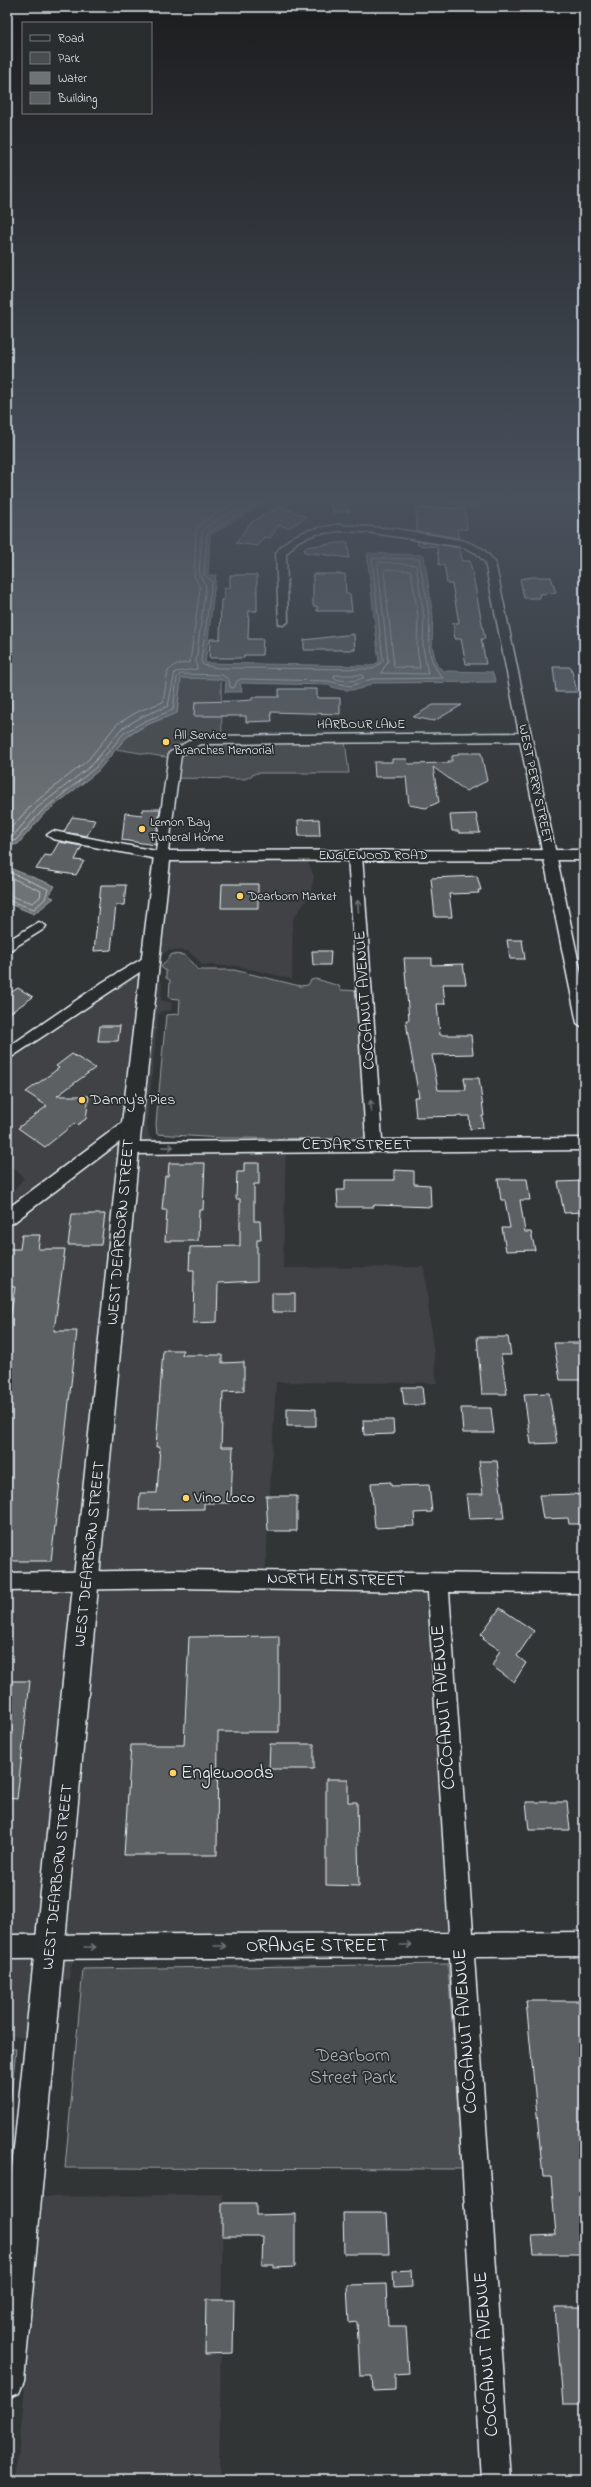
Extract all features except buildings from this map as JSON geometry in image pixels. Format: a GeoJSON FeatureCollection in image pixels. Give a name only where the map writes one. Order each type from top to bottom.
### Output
{"type":"FeatureCollection","features":[{"type":"Feature","properties":{"kind":"street","name":"WEST PERRY STREET"},"geometry":{"type":"LineString","coordinates":[[283,611],[283,622]]}},
{"type":"Feature","properties":{"kind":"street","name":"WEST PERRY STREET"},"geometry":{"type":"LineString","coordinates":[[500,611],[550,855],[557,898],[584,1023]]}},
{"type":"Feature","properties":{"kind":"street","name":"HARBOUR LANE"},"geometry":{"type":"LineString","coordinates":[[197,740],[525,737]]}},
{"type":"Feature","properties":{"kind":"street","name":"WEST DEARBORN STREET"},"geometry":{"type":"LineString","coordinates":[[7,2381],[150,959],[175,753],[197,740]]}},
{"type":"Feature","properties":{"kind":"street"},"geometry":{"type":"LineString","coordinates":[[53,834],[162,856]]}},
{"type":"Feature","properties":{"kind":"street","name":"COCOANUT AVENUE"},"geometry":{"type":"LineString","coordinates":[[355,855],[374,1145]]}},
{"type":"Feature","properties":{"kind":"street","name":"ENGLEWOOD ROAD"},"geometry":{"type":"LineString","coordinates":[[162,856],[584,855]]}},
{"type":"Feature","properties":{"kind":"street"},"geometry":{"type":"LineString","coordinates":[[7,948],[39,926]]}},
{"type":"Feature","properties":{"kind":"street"},"geometry":{"type":"LineString","coordinates":[[7,1055],[108,985],[150,959]]}},
{"type":"Feature","properties":{"kind":"street"},"geometry":{"type":"LineString","coordinates":[[7,1218],[131,1136]]}},
{"type":"Feature","properties":{"kind":"street","name":"CEDAR STREET"},"geometry":{"type":"LineString","coordinates":[[131,1136],[374,1145],[584,1144]]}},
{"type":"Feature","properties":{"kind":"street","name":"NORTH ELM STREET"},"geometry":{"type":"LineString","coordinates":[[7,1582],[175,1579],[584,1584]]}},
{"type":"Feature","properties":{"kind":"street","name":"COCOANUT AVENUE"},"geometry":{"type":"LineString","coordinates":[[438,1582],[460,1945],[496,2480]]}},
{"type":"Feature","properties":{"kind":"street","name":"ORANGE STREET"},"geometry":{"type":"LineString","coordinates":[[7,1948],[584,1944]]}},
{"type":"Feature","properties":{"kind":"shaded area"},"geometry":{"type":"Polygon","coordinates":[[[170,860],[307,860],[314,876],[310,895],[293,919],[292,979],[237,966],[203,965],[188,951],[168,950],[159,957],[170,860]]]}},
{"type":"Feature","properties":{"kind":"shaded area"},"geometry":{"type":"Polygon","coordinates":[[[140,967],[120,1141],[26,2038],[7,2035],[7,1198],[24,1178],[7,1162],[7,1059],[140,967]]]}},
{"type":"Feature","properties":{"kind":"shaded area"},"geometry":{"type":"Polygon","coordinates":[[[157,972],[158,980],[162,982],[161,1000],[172,1003],[171,1010],[162,1011],[158,1015],[147,1123],[149,1137],[158,1141],[286,1144],[283,1268],[424,1267],[437,1383],[276,1382],[265,1583],[444,1585],[475,1966],[462,1966],[455,1953],[76,1958],[70,1969],[69,1980],[63,1980],[157,972]]]}},
{"type":"Feature","properties":{"kind":"shaded area"},"geometry":{"type":"Polygon","coordinates":[[[223,2194],[219,2480],[16,2480],[43,2197],[223,2194]]]}},
{"type":"Feature","properties":{"kind":"green space"},"geometry":{"type":"Polygon","coordinates":[[[181,678],[221,679],[222,742],[345,741],[349,773],[256,773],[245,779],[170,778],[171,758],[116,749],[136,731],[151,723],[177,713],[181,678]]]}},
{"type":"Feature","properties":{"kind":"green space"},"geometry":{"type":"Polygon","coordinates":[[[172,954],[185,955],[198,970],[234,970],[300,986],[308,985],[311,980],[316,979],[339,986],[341,990],[361,991],[366,1135],[361,1139],[221,1138],[157,1134],[156,1124],[166,1015],[179,1014],[180,999],[169,998],[170,980],[166,978],[166,971],[161,967],[172,954]]]}},
{"type":"Feature","properties":{"kind":"green space","name":"Dearborn Street Park"},"geometry":{"type":"Polygon","coordinates":[[[448,1964],[462,2169],[65,2168],[83,1969],[448,1964]]]}},
{"type":"Feature","properties":{"kind":"green space"},"geometry":{"type":"Polygon","coordinates":[[[7,2049],[16,2049],[7,2132],[7,2049]]]}},
{"type":"Feature","properties":{"kind":"water"},"geometry":{"type":"Polygon","coordinates":[[[7,611],[211,611],[205,663],[371,666],[379,662],[373,611],[432,611],[432,646],[437,666],[444,671],[492,672],[496,682],[372,683],[362,688],[350,690],[339,689],[328,685],[240,683],[242,692],[225,692],[226,682],[221,679],[181,678],[177,713],[146,725],[127,736],[98,771],[43,815],[18,844],[7,847],[7,611]]]}},
{"type":"Feature","properties":{"kind":"water"},"geometry":{"type":"Polygon","coordinates":[[[7,867],[55,886],[49,896],[54,898],[34,914],[7,903],[7,867]]]}},
{"type":"Feature","properties":{"kind":"place","name":"All Service Branches Memorial"},"geometry":{"type":"Point","coordinates":[166,742]}},
{"type":"Feature","properties":{"kind":"place","name":"Lemon Bay Funeral Home"},"geometry":{"type":"Point","coordinates":[142,829]}},
{"type":"Feature","properties":{"kind":"place","name":"Dearborn Market"},"geometry":{"type":"Point","coordinates":[240,896]}},
{"type":"Feature","properties":{"kind":"place","name":"Danny's Pies"},"geometry":{"type":"Point","coordinates":[82,1100]}},
{"type":"Feature","properties":{"kind":"place","name":"Vino Loco"},"geometry":{"type":"Point","coordinates":[186,1498]}},
{"type":"Feature","properties":{"kind":"place","name":"Englewoods"},"geometry":{"type":"Point","coordinates":[173,1773]}}]}
